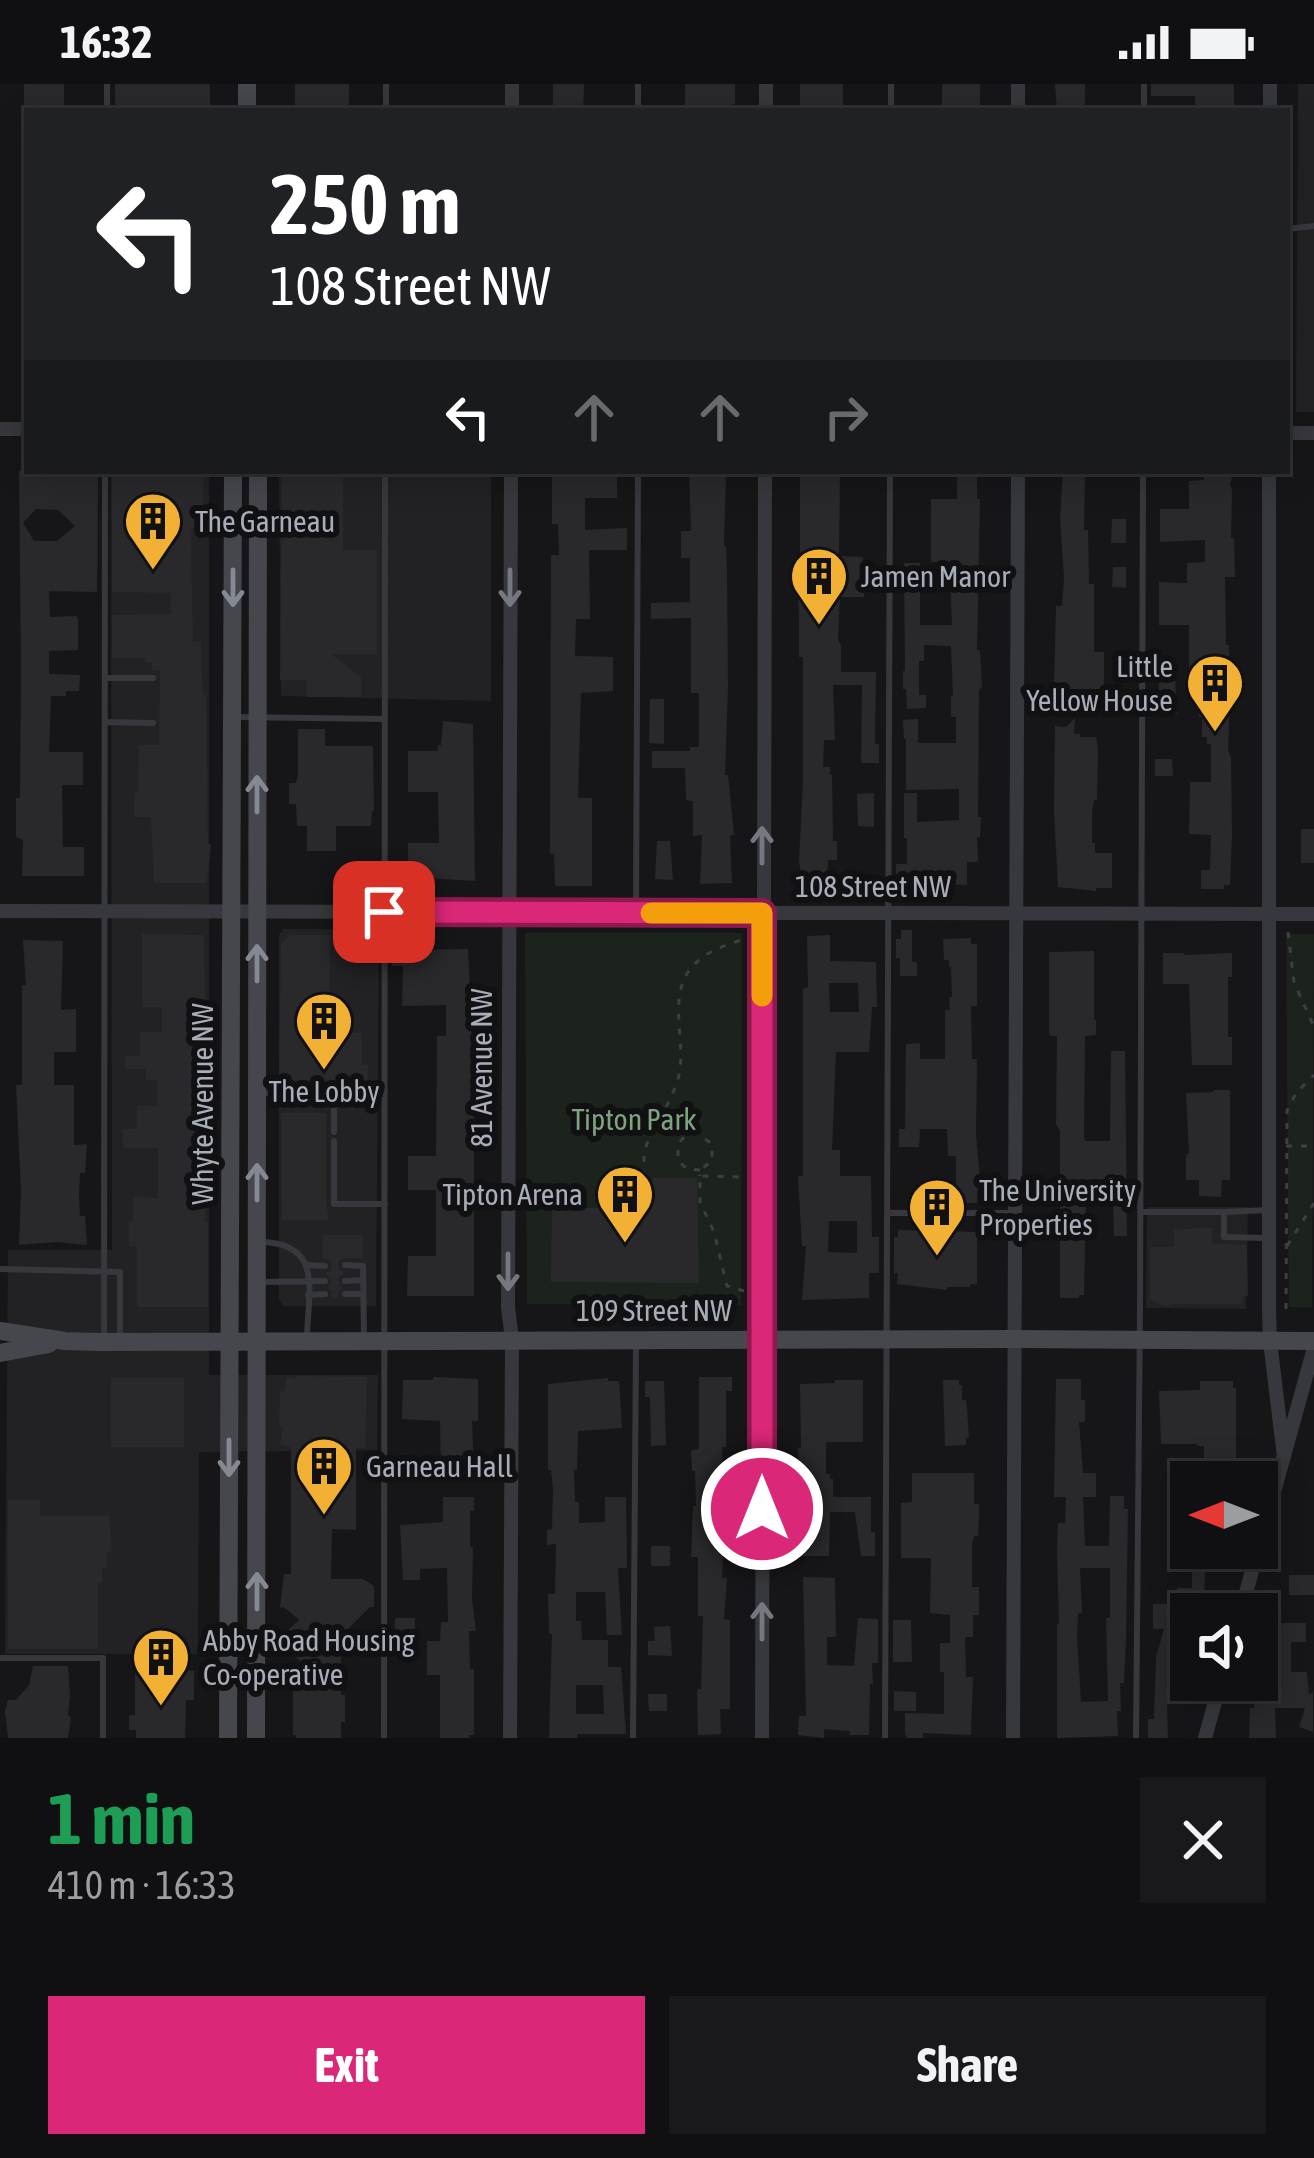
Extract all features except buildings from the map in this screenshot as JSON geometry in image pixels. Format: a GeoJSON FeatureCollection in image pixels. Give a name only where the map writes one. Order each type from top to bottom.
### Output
{"type":"FeatureCollection","features":[{"type":"Feature","properties":{"kind":"main road","name":"Whyte Avenue NW"},"geometry":{"type":"LineString","coordinates":[[228,1738],[233,474]]}},
{"type":"Feature","properties":{"kind":"main road","name":"Whyte Avenue NW"},"geometry":{"type":"LineString","coordinates":[[256,1738],[258,474]]}},
{"type":"Feature","properties":{"kind":"main road","name":"109 Street NW"},"geometry":{"type":"LineString","coordinates":[[0,1331],[112,1342],[1015,1339],[1314,1345]]}},
{"type":"Feature","properties":{"kind":"main road","name":"109 Street NW"},"geometry":{"type":"LineString","coordinates":[[0,1353],[65,1341]]}},
{"type":"Feature","properties":{"kind":"street","name":"81 Avenue NW"},"geometry":{"type":"LineString","coordinates":[[510,1738],[511,474]]}},
{"type":"Feature","properties":{"kind":"street"},"geometry":{"type":"LineString","coordinates":[[762,1738],[765,474]]}},
{"type":"Feature","properties":{"kind":"street"},"geometry":{"type":"LineString","coordinates":[[1013,1738],[1018,474]]}},
{"type":"Feature","properties":{"kind":"street"},"geometry":{"type":"LineString","coordinates":[[1269,474],[1270,1341],[1284,1457]]}},
{"type":"Feature","properties":{"kind":"street","name":"108 Street NW"},"geometry":{"type":"LineString","coordinates":[[0,911],[1314,914]]}},
{"type":"Feature","properties":{"kind":"street"},"geometry":{"type":"LineString","coordinates":[[1246,1593],[1314,1345]]}},
{"type":"Feature","properties":{"kind":"street"},"geometry":{"type":"LineString","coordinates":[[1205,1738],[1215,1701]]}},
{"type":"Feature","properties":{"kind":"lane"},"geometry":{"type":"LineString","coordinates":[[105,474],[104,1272],[112,1342]]}},
{"type":"Feature","properties":{"kind":"lane"},"geometry":{"type":"LineString","coordinates":[[383,1738],[374,1341],[385,1204],[385,474]]}},
{"type":"Feature","properties":{"kind":"lane"},"geometry":{"type":"LineString","coordinates":[[636,913],[638,474]]}},
{"type":"Feature","properties":{"kind":"lane"},"geometry":{"type":"LineString","coordinates":[[885,1738],[890,474]]}},
{"type":"Feature","properties":{"kind":"lane"},"geometry":{"type":"LineString","coordinates":[[1136,1738],[1143,474]]}},
{"type":"Feature","properties":{"kind":"lane"},"geometry":{"type":"LineString","coordinates":[[105,677],[153,678]]}},
{"type":"Feature","properties":{"kind":"lane"},"geometry":{"type":"LineString","coordinates":[[233,717],[384,719]]}},
{"type":"Feature","properties":{"kind":"lane"},"geometry":{"type":"LineString","coordinates":[[105,722],[153,723]]}},
{"type":"Feature","properties":{"kind":"lane"},"geometry":{"type":"LineString","coordinates":[[257,1093],[385,1092]]}},
{"type":"Feature","properties":{"kind":"lane"},"geometry":{"type":"LineString","coordinates":[[334,1093],[334,1204],[385,1204]]}},
{"type":"Feature","properties":{"kind":"lane"},"geometry":{"type":"LineString","coordinates":[[1140,1212],[1269,1210]]}},
{"type":"Feature","properties":{"kind":"lane"},"geometry":{"type":"LineString","coordinates":[[1224,1212],[1224,1237],[1269,1238]]}},
{"type":"Feature","properties":{"kind":"lane"},"geometry":{"type":"LineString","coordinates":[[888,1213],[1016,1213]]}},
{"type":"Feature","properties":{"kind":"lane"},"geometry":{"type":"LineString","coordinates":[[257,1242],[278,1242],[296,1249],[308,1265],[307,1341]]}},
{"type":"Feature","properties":{"kind":"lane"},"geometry":{"type":"LineString","coordinates":[[308,1265],[325,1266]]}},
{"type":"Feature","properties":{"kind":"lane"},"geometry":{"type":"LineString","coordinates":[[345,1265],[363,1266],[363,1294],[374,1341]]}},
{"type":"Feature","properties":{"kind":"lane"},"geometry":{"type":"LineString","coordinates":[[0,1269],[120,1272],[112,1342]]}},
{"type":"Feature","properties":{"kind":"lane"},"geometry":{"type":"LineString","coordinates":[[345,1281],[363,1280]]}},
{"type":"Feature","properties":{"kind":"lane"},"geometry":{"type":"LineString","coordinates":[[257,1282],[325,1281]]}},
{"type":"Feature","properties":{"kind":"lane"},"geometry":{"type":"LineString","coordinates":[[308,1294],[325,1294]]}},
{"type":"Feature","properties":{"kind":"lane"},"geometry":{"type":"LineString","coordinates":[[345,1294],[363,1294]]}},
{"type":"Feature","properties":{"kind":"lane"},"geometry":{"type":"LineString","coordinates":[[633,1738],[636,1341]]}},
{"type":"Feature","properties":{"kind":"lane"},"geometry":{"type":"LineString","coordinates":[[0,1658],[103,1658],[103,1738]]}},
{"type":"Feature","properties":{"kind":"path"},"geometry":{"type":"LineString","coordinates":[[1288,932],[1294,982],[1314,1027]]}},
{"type":"Feature","properties":{"kind":"path"},"geometry":{"type":"LineString","coordinates":[[644,1192],[645,1150],[679,1075],[680,997],[686,975],[712,952],[745,939]]}},
{"type":"Feature","properties":{"kind":"path"},"geometry":{"type":"LineString","coordinates":[[1286,1309],[1289,1106],[1314,1075]]}},
{"type":"Feature","properties":{"kind":"path"},"geometry":{"type":"LineString","coordinates":[[663,1113],[684,1137]]}},
{"type":"Feature","properties":{"kind":"path"},"geometry":{"type":"LineString","coordinates":[[744,1177],[700,1173],[687,1169],[678,1161],[676,1150],[684,1137],[698,1134],[712,1144],[712,1161],[700,1173],[700,1202],[714,1232],[726,1284],[744,1291]]}},
{"type":"Feature","properties":{"kind":"path"},"geometry":{"type":"LineString","coordinates":[[1286,1146],[1314,1146]]}},
{"type":"Feature","properties":{"kind":"path"},"geometry":{"type":"LineString","coordinates":[[1286,1248],[1314,1203]]}},
{"type":"Feature","properties":{"kind":"shaded area"},"geometry":{"type":"Polygon","coordinates":[[[1298,84],[1314,84],[1314,412],[1296,412],[1298,84]]]}},
{"type":"Feature","properties":{"kind":"shaded area"},"geometry":{"type":"Polygon","coordinates":[[[111,474],[209,474],[209,1375],[378,1375],[377,1450],[199,1452],[198,1654],[5,1654],[8,1250],[112,1250],[111,474]]]}},
{"type":"Feature","properties":{"kind":"shaded area"},"geometry":{"type":"Polygon","coordinates":[[[279,474],[491,474],[491,701],[281,696],[279,474]]]}},
{"type":"Feature","properties":{"kind":"shaded area"},"geometry":{"type":"Polygon","coordinates":[[[283,929],[379,929],[376,1306],[283,1306],[279,1300],[279,935],[283,929]]]}},
{"type":"Feature","properties":{"kind":"shaded area"},"geometry":{"type":"Polygon","coordinates":[[[1147,1207],[1248,1207],[1246,1309],[1146,1308],[1147,1207]]]}},
{"type":"Feature","properties":{"kind":"green space","name":"Tipton Park"},"geometry":{"type":"Polygon","coordinates":[[[525,933],[742,933],[741,1305],[527,1304],[525,933]]]}},
{"type":"Feature","properties":{"kind":"green space"},"geometry":{"type":"Polygon","coordinates":[[[1286,934],[1314,934],[1312,1307],[1289,1307],[1286,934]]]}},
{"type":"Feature","properties":{"kind":"slow traffic"},"geometry":{"type":"LineString","coordinates":[[651,913],[762,913],[762,996]]}},
{"type":"Feature","properties":{"kind":"place","name":"The Garneau"},"geometry":{"type":"Point","coordinates":[153,572]}},
{"type":"Feature","properties":{"kind":"place","name":"Jamen Manor"},"geometry":{"type":"Point","coordinates":[819,627]}},
{"type":"Feature","properties":{"kind":"place","name":"Little Yellow House"},"geometry":{"type":"Point","coordinates":[1215,734]}},
{"type":"Feature","properties":{"kind":"place","name":"The Lobby"},"geometry":{"type":"Point","coordinates":[324,1072]}},
{"type":"Feature","properties":{"kind":"place","name":"Tipton Arena"},"geometry":{"type":"Point","coordinates":[625,1245]}},
{"type":"Feature","properties":{"kind":"place","name":"The University Properties"},"geometry":{"type":"Point","coordinates":[937,1258]}},
{"type":"Feature","properties":{"kind":"place","name":"Garneau Hall"},"geometry":{"type":"Point","coordinates":[324,1517]}},
{"type":"Feature","properties":{"kind":"place","name":"Abby Road Housing Co-operative"},"geometry":{"type":"Point","coordinates":[161,1708]}},
{"type":"Feature","properties":{"kind":"route"},"geometry":{"type":"LineString","coordinates":[[384,912],[762,913],[762,1509]]}}]}
